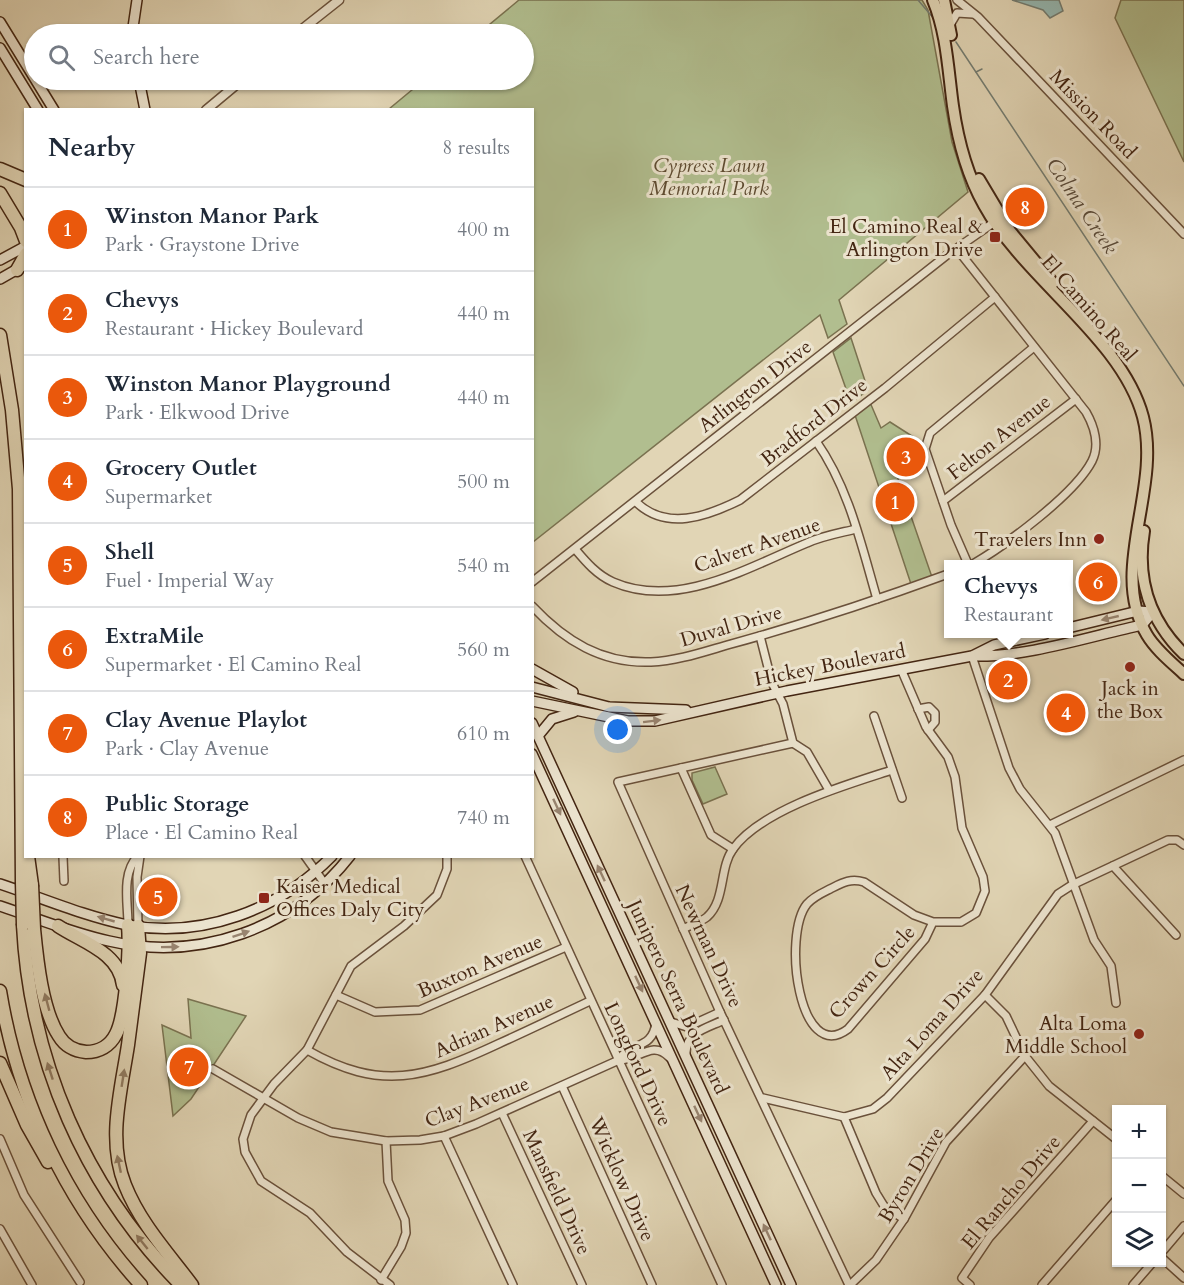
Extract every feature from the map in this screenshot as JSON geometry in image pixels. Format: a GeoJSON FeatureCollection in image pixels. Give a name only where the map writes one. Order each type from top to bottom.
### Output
{"type":"FeatureCollection","features":[{"type":"Feature","properties":{"kind":"highway"},"geometry":{"type":"LineString","coordinates":[[0,169],[24,179]]}},
{"type":"Feature","properties":{"kind":"highway"},"geometry":{"type":"LineString","coordinates":[[0,193],[24,237]]}},
{"type":"Feature","properties":{"kind":"highway"},"geometry":{"type":"LineString","coordinates":[[0,335],[12,410],[19,498],[24,849]]}},
{"type":"Feature","properties":{"kind":"highway"},"geometry":{"type":"LineString","coordinates":[[22,825],[24,834]]}},
{"type":"Feature","properties":{"kind":"highway"},"geometry":{"type":"LineString","coordinates":[[25,858],[27,884]]}},
{"type":"Feature","properties":{"kind":"highway"},"geometry":{"type":"LineString","coordinates":[[28,858],[27,971],[37,1029],[54,1085],[89,1163],[117,1208],[148,1249],[181,1285]]}},
{"type":"Feature","properties":{"kind":"highway"},"geometry":{"type":"LineString","coordinates":[[58,926],[114,960],[120,972],[123,998]]}},
{"type":"Feature","properties":{"kind":"highway"},"geometry":{"type":"LineString","coordinates":[[134,926],[135,945],[117,1118],[117,1154],[122,1176],[134,1203],[161,1245],[192,1285]]}},
{"type":"Feature","properties":{"kind":"highway"},"geometry":{"type":"LineString","coordinates":[[28,927],[57,1033],[65,1044],[75,1050],[87,1052],[108,1045],[117,1032],[135,945]]}},
{"type":"Feature","properties":{"kind":"highway"},"geometry":{"type":"LineString","coordinates":[[0,992],[14,1057],[33,1112],[52,1154],[81,1206]]}},
{"type":"Feature","properties":{"kind":"highway"},"geometry":{"type":"LineString","coordinates":[[0,1063],[39,1147],[110,1249],[141,1285]]}},
{"type":"Feature","properties":{"kind":"main road"},"geometry":{"type":"LineString","coordinates":[[133,24],[137,0]]}},
{"type":"Feature","properties":{"kind":"main road","name":"El Camino Real"},"geometry":{"type":"LineString","coordinates":[[933,0],[945,35],[953,109],[964,157],[978,193],[997,221],[1121,357],[1143,395],[1152,426],[1155,450],[1154,474],[1142,551],[1144,589],[1160,628],[1184,654]]}},
{"type":"Feature","properties":{"kind":"main road","name":"El Camino Real"},"geometry":{"type":"LineString","coordinates":[[944,0],[965,139],[975,171],[997,221],[1012,249],[1115,361],[1138,403],[1149,452],[1148,474],[1132,564],[1134,592],[1142,625],[1152,642],[1184,674]]}},
{"type":"Feature","properties":{"kind":"main road"},"geometry":{"type":"LineString","coordinates":[[0,22],[24,61]]}},
{"type":"Feature","properties":{"kind":"main road"},"geometry":{"type":"LineString","coordinates":[[0,48],[24,87]]}},
{"type":"Feature","properties":{"kind":"main road"},"geometry":{"type":"LineString","coordinates":[[26,90],[37,108]]}},
{"type":"Feature","properties":{"kind":"main road"},"geometry":{"type":"LineString","coordinates":[[42,90],[53,108]]}},
{"type":"Feature","properties":{"kind":"main road"},"geometry":{"type":"LineString","coordinates":[[141,90],[145,108]]}},
{"type":"Feature","properties":{"kind":"main road"},"geometry":{"type":"LineString","coordinates":[[0,260],[24,247]]}},
{"type":"Feature","properties":{"kind":"main road"},"geometry":{"type":"LineString","coordinates":[[0,279],[21,267]]}},
{"type":"Feature","properties":{"kind":"main road"},"geometry":{"type":"LineString","coordinates":[[1073,627],[1138,611],[1153,612]]}},
{"type":"Feature","properties":{"kind":"main road"},"geometry":{"type":"LineString","coordinates":[[1142,625],[1153,612]]}},
{"type":"Feature","properties":{"kind":"main road","name":"Hickey Boulevard"},"geometry":{"type":"LineString","coordinates":[[534,701],[641,722],[901,669],[972,656],[991,657],[1142,625]]}},
{"type":"Feature","properties":{"kind":"main road","name":"Hickey Boulevard"},"geometry":{"type":"LineString","coordinates":[[972,656],[994,645],[1024,638]]}},
{"type":"Feature","properties":{"kind":"main road"},"geometry":{"type":"LineString","coordinates":[[534,670],[554,684],[596,704]]}},
{"type":"Feature","properties":{"kind":"main road","name":"Hickey Boulevard"},"geometry":{"type":"LineString","coordinates":[[534,688],[596,704],[629,709],[695,711]]}},
{"type":"Feature","properties":{"kind":"main road"},"geometry":{"type":"LineString","coordinates":[[538,736],[552,719],[578,711]]}},
{"type":"Feature","properties":{"kind":"main road","name":"Junipero Serra Boulevard"},"geometry":{"type":"LineString","coordinates":[[534,727],[791,1285]]}},
{"type":"Feature","properties":{"kind":"main road","name":"Junipero Serra Boulevard"},"geometry":{"type":"LineString","coordinates":[[534,758],[776,1285]]}},
{"type":"Feature","properties":{"kind":"main road"},"geometry":{"type":"LineString","coordinates":[[0,884],[134,926],[188,927],[237,916],[285,894],[330,858]]}},
{"type":"Feature","properties":{"kind":"main road"},"geometry":{"type":"LineString","coordinates":[[0,906],[108,941],[135,945],[193,946],[237,936],[292,910],[325,884],[348,858]]}},
{"type":"Feature","properties":{"kind":"street"},"geometry":{"type":"LineString","coordinates":[[309,24],[339,0]]}},
{"type":"Feature","properties":{"kind":"street","name":"Mission Road"},"geometry":{"type":"LineString","coordinates":[[957,0],[978,17],[1184,234]]}},
{"type":"Feature","properties":{"kind":"street","name":"Mission Road"},"geometry":{"type":"LineString","coordinates":[[967,0],[978,17]]}},
{"type":"Feature","properties":{"kind":"street"},"geometry":{"type":"LineString","coordinates":[[950,28],[953,18],[959,12],[978,17]]}},
{"type":"Feature","properties":{"kind":"street"},"geometry":{"type":"LineString","coordinates":[[208,108],[230,90]]}},
{"type":"Feature","properties":{"kind":"street","name":"Arlington Drive"},"geometry":{"type":"LineString","coordinates":[[534,580],[957,249],[997,221]]}},
{"type":"Feature","properties":{"kind":"street"},"geometry":{"type":"LineString","coordinates":[[957,249],[1086,412],[1094,429],[1096,444],[1092,460],[1063,494],[1001,548],[980,560]]}},
{"type":"Feature","properties":{"kind":"street","name":"Bradford Drive"},"geometry":{"type":"LineString","coordinates":[[636,502],[647,513],[660,518],[688,519],[719,510],[740,500],[995,297]]}},
{"type":"Feature","properties":{"kind":"street"},"geometry":{"type":"LineString","coordinates":[[966,560],[925,449],[930,433],[1035,347]]}},
{"type":"Feature","properties":{"kind":"street","name":"Felton Avenue"},"geometry":{"type":"LineString","coordinates":[[943,501],[1076,399]]}},
{"type":"Feature","properties":{"kind":"street"},"geometry":{"type":"LineString","coordinates":[[816,441],[837,475],[877,599]]}},
{"type":"Feature","properties":{"kind":"street","name":"Calvert Avenue"},"geometry":{"type":"LineString","coordinates":[[575,549],[596,572],[612,582],[635,590],[674,589],[750,569],[809,542],[856,529]]}},
{"type":"Feature","properties":{"kind":"street","name":"Duval Drive"},"geometry":{"type":"LineString","coordinates":[[534,608],[550,625],[582,648],[619,659],[651,662],[678,658],[760,636],[944,575]]}},
{"type":"Feature","properties":{"kind":"street"},"geometry":{"type":"LineString","coordinates":[[760,636],[772,682],[793,743],[807,752],[829,790]]}},
{"type":"Feature","properties":{"kind":"street"},"geometry":{"type":"LineString","coordinates":[[972,656],[1009,768],[1020,789],[1055,833],[1072,885],[1094,940],[1111,966],[1116,1003]]}},
{"type":"Feature","properties":{"kind":"street","name":"Crown Circle"},"geometry":{"type":"LineString","coordinates":[[901,669],[928,730],[948,757],[955,777],[962,828],[983,877],[985,891],[976,913],[961,922],[933,922],[914,915],[864,882],[857,880],[847,880],[816,896],[806,904],[794,952],[795,966],[799,993],[816,1028],[823,1034],[834,1035],[848,1029],[925,939],[933,922]]}},
{"type":"Feature","properties":{"kind":"street","name":"Crown Circle"},"geometry":{"type":"LineString","coordinates":[[918,709],[929,707],[935,713],[935,722],[928,730]]}},
{"type":"Feature","properties":{"kind":"street"},"geometry":{"type":"LineString","coordinates":[[874,716],[902,798]]}},
{"type":"Feature","properties":{"kind":"street","name":"Newman Drive"},"geometry":{"type":"LineString","coordinates":[[793,743],[618,782],[720,1012],[763,1098],[849,1285]]}},
{"type":"Feature","properties":{"kind":"street"},"geometry":{"type":"LineString","coordinates":[[1050,825],[1184,760]]}},
{"type":"Feature","properties":{"kind":"street"},"geometry":{"type":"LineString","coordinates":[[681,768],[711,835],[733,849]]}},
{"type":"Feature","properties":{"kind":"street"},"geometry":{"type":"LineString","coordinates":[[683,929],[710,914],[717,900],[733,849],[751,831],[776,815],[829,790],[892,770]]}},
{"type":"Feature","properties":{"kind":"street","name":"Alta Loma Drive"},"geometry":{"type":"LineString","coordinates":[[763,1098],[844,1117],[873,1109],[887,1098],[985,995],[1050,903],[1072,885],[1168,840],[1176,840],[1184,845]]}},
{"type":"Feature","properties":{"kind":"street"},"geometry":{"type":"LineString","coordinates":[[63,858],[64,881]]}},
{"type":"Feature","properties":{"kind":"street"},"geometry":{"type":"LineString","coordinates":[[134,926],[127,875],[130,864],[137,858]]}},
{"type":"Feature","properties":{"kind":"street"},"geometry":{"type":"LineString","coordinates":[[306,858],[325,884]]}},
{"type":"Feature","properties":{"kind":"street"},"geometry":{"type":"LineString","coordinates":[[390,1285],[347,1252],[310,1213],[261,1181],[245,1152],[244,1133],[250,1115],[306,1050],[351,966],[404,926],[437,895],[447,869],[447,858]]}},
{"type":"Feature","properties":{"kind":"street","name":"Longford Drive"},"geometry":{"type":"LineString","coordinates":[[526,858],[722,1285]]}},
{"type":"Feature","properties":{"kind":"street"},"geometry":{"type":"LineString","coordinates":[[1113,866],[1176,935]]}},
{"type":"Feature","properties":{"kind":"street","name":"Buxton Avenue"},"geometry":{"type":"LineString","coordinates":[[336,995],[375,1012],[420,1010],[566,947]]}},
{"type":"Feature","properties":{"kind":"street"},"geometry":{"type":"LineString","coordinates":[[985,995],[1006,1016],[1025,1056],[1049,1086],[1112,1137]]}},
{"type":"Feature","properties":{"kind":"street","name":"Adrian Avenue"},"geometry":{"type":"LineString","coordinates":[[306,1050],[352,1071],[388,1077],[415,1075],[452,1066],[590,1001]]}},
{"type":"Feature","properties":{"kind":"street"},"geometry":{"type":"LineString","coordinates":[[670,1021],[677,1026],[687,1028],[720,1012]]}},
{"type":"Feature","properties":{"kind":"street"},"geometry":{"type":"LineString","coordinates":[[686,1056],[686,1045],[691,1035],[724,1020]]}},
{"type":"Feature","properties":{"kind":"street","name":"Clay Avenue"},"geometry":{"type":"LineString","coordinates":[[619,1060],[623,1053],[649,1041],[654,1034],[656,1021]]}},
{"type":"Feature","properties":{"kind":"street","name":"Clay Avenue"},"geometry":{"type":"LineString","coordinates":[[213,1069],[298,1118],[331,1132],[386,1141],[444,1136],[502,1113],[619,1060],[626,1060],[657,1049],[662,1050],[673,1061]]}},
{"type":"Feature","properties":{"kind":"street","name":"Byron Drive"},"geometry":{"type":"LineString","coordinates":[[849,1285],[876,1260],[904,1219],[946,1142],[1025,1056]]}},
{"type":"Feature","properties":{"kind":"street","name":"Wicklow Drive"},"geometry":{"type":"LineString","coordinates":[[562,1086],[652,1285]]}},
{"type":"Feature","properties":{"kind":"street","name":"Mansfield Drive"},"geometry":{"type":"LineString","coordinates":[[502,1113],[582,1285]]}},
{"type":"Feature","properties":{"kind":"street"},"geometry":{"type":"LineString","coordinates":[[844,1117],[876,1193],[884,1206],[904,1219]]}},
{"type":"Feature","properties":{"kind":"street","name":"El Rancho Drive"},"geometry":{"type":"LineString","coordinates":[[970,1285],[962,1278],[988,1238],[1093,1121]]}},
{"type":"Feature","properties":{"kind":"street"},"geometry":{"type":"LineString","coordinates":[[444,1136],[513,1285]]}},
{"type":"Feature","properties":{"kind":"street"},"geometry":{"type":"LineString","coordinates":[[0,1139],[29,1204],[81,1284]]}},
{"type":"Feature","properties":{"kind":"street"},"geometry":{"type":"LineString","coordinates":[[381,1280],[401,1247],[406,1233],[405,1220],[388,1181],[386,1141]]}},
{"type":"Feature","properties":{"kind":"street"},"geometry":{"type":"LineString","coordinates":[[1166,1180],[1184,1194]]}},
{"type":"Feature","properties":{"kind":"street"},"geometry":{"type":"LineString","coordinates":[[1042,1285],[1112,1205]]}},
{"type":"Feature","properties":{"kind":"street"},"geometry":{"type":"LineString","coordinates":[[1166,1246],[1184,1226]]}},
{"type":"Feature","properties":{"kind":"street"},"geometry":{"type":"LineString","coordinates":[[0,1229],[32,1285]]}},
{"type":"Feature","properties":{"kind":"street"},"geometry":{"type":"LineString","coordinates":[[1166,1262],[1184,1278]]}},
{"type":"Feature","properties":{"kind":"street"},"geometry":{"type":"LineString","coordinates":[[1133,1285],[1149,1267]]}},
{"type":"Feature","properties":{"kind":"green space","name":"Cypress Lawn Memorial Park"},"geometry":{"type":"Polygon","coordinates":[[[519,0],[922,0],[928,10],[952,142],[968,192],[839,300],[847,324],[828,338],[820,315],[534,541],[534,108],[390,108],[412,90],[534,90],[534,24],[490,24],[519,0]]]}},
{"type":"Feature","properties":{"kind":"green space"},"geometry":{"type":"Polygon","coordinates":[[[1121,0],[1184,0],[1184,162],[1115,18],[1121,0]]]}},
{"type":"Feature","properties":{"kind":"green space"},"geometry":{"type":"Polygon","coordinates":[[[851,338],[868,390],[851,403],[833,352],[851,338]]]}},
{"type":"Feature","properties":{"kind":"green space"},"geometry":{"type":"Polygon","coordinates":[[[869,400],[881,428],[890,422],[926,445],[928,456],[894,467],[933,580],[912,587],[854,412],[869,400]]]}},
{"type":"Feature","properties":{"kind":"green space"},"geometry":{"type":"Polygon","coordinates":[[[715,767],[727,794],[703,804],[692,780],[692,773],[715,767]]]}},
{"type":"Feature","properties":{"kind":"green space"},"geometry":{"type":"Polygon","coordinates":[[[188,999],[246,1016],[191,1099],[173,1116],[162,1025],[191,1038],[188,999]]]}},
{"type":"Feature","properties":{"kind":"water"},"geometry":{"type":"Polygon","coordinates":[[[1012,0],[1059,0],[1063,11],[1050,18],[1043,10],[1012,0]]]}},
{"type":"Feature","properties":{"kind":"waterway","name":"Colma Creek"},"geometry":{"type":"LineString","coordinates":[[918,0],[935,20]]}},
{"type":"Feature","properties":{"kind":"waterway","name":"Colma Creek"},"geometry":{"type":"LineString","coordinates":[[956,42],[1184,386]]}},
{"type":"Feature","properties":{"kind":"waterway","name":"Colma Creek"},"geometry":{"type":"LineString","coordinates":[[976,72],[982,69]]}},
{"type":"Feature","properties":{"kind":"place","name":"Public Storage"},"geometry":{"type":"Point","coordinates":[1025,207]}},
{"type":"Feature","properties":{"kind":"place","name":"El Camino Real & Arlington Drive"},"geometry":{"type":"Point","coordinates":[995,237]}},
{"type":"Feature","properties":{"kind":"place","name":"Winston Manor Playground"},"geometry":{"type":"Point","coordinates":[906,457]}},
{"type":"Feature","properties":{"kind":"place","name":"Winston Manor Park"},"geometry":{"type":"Point","coordinates":[895,502]}},
{"type":"Feature","properties":{"kind":"place","name":"Travelers Inn"},"geometry":{"type":"Point","coordinates":[1099,539]}},
{"type":"Feature","properties":{"kind":"place","name":"ExtraMile"},"geometry":{"type":"Point","coordinates":[1098,582]}},
{"type":"Feature","properties":{"kind":"place","name":"Jack in the Box"},"geometry":{"type":"Point","coordinates":[1130,667]}},
{"type":"Feature","properties":{"kind":"place","name":"Chevys"},"geometry":{"type":"Point","coordinates":[1008,680]}},
{"type":"Feature","properties":{"kind":"place","name":"Grocery Outlet"},"geometry":{"type":"Point","coordinates":[1066,713]}},
{"type":"Feature","properties":{"kind":"place","name":"Shell"},"geometry":{"type":"Point","coordinates":[158,897]}},
{"type":"Feature","properties":{"kind":"place","name":"Kaiser Medical Offices Daly City"},"geometry":{"type":"Point","coordinates":[264,898]}},
{"type":"Feature","properties":{"kind":"place","name":"Alta Loma Middle School"},"geometry":{"type":"Point","coordinates":[1139,1034]}},
{"type":"Feature","properties":{"kind":"place","name":"Clay Avenue Playlot"},"geometry":{"type":"Point","coordinates":[189,1067]}}]}
